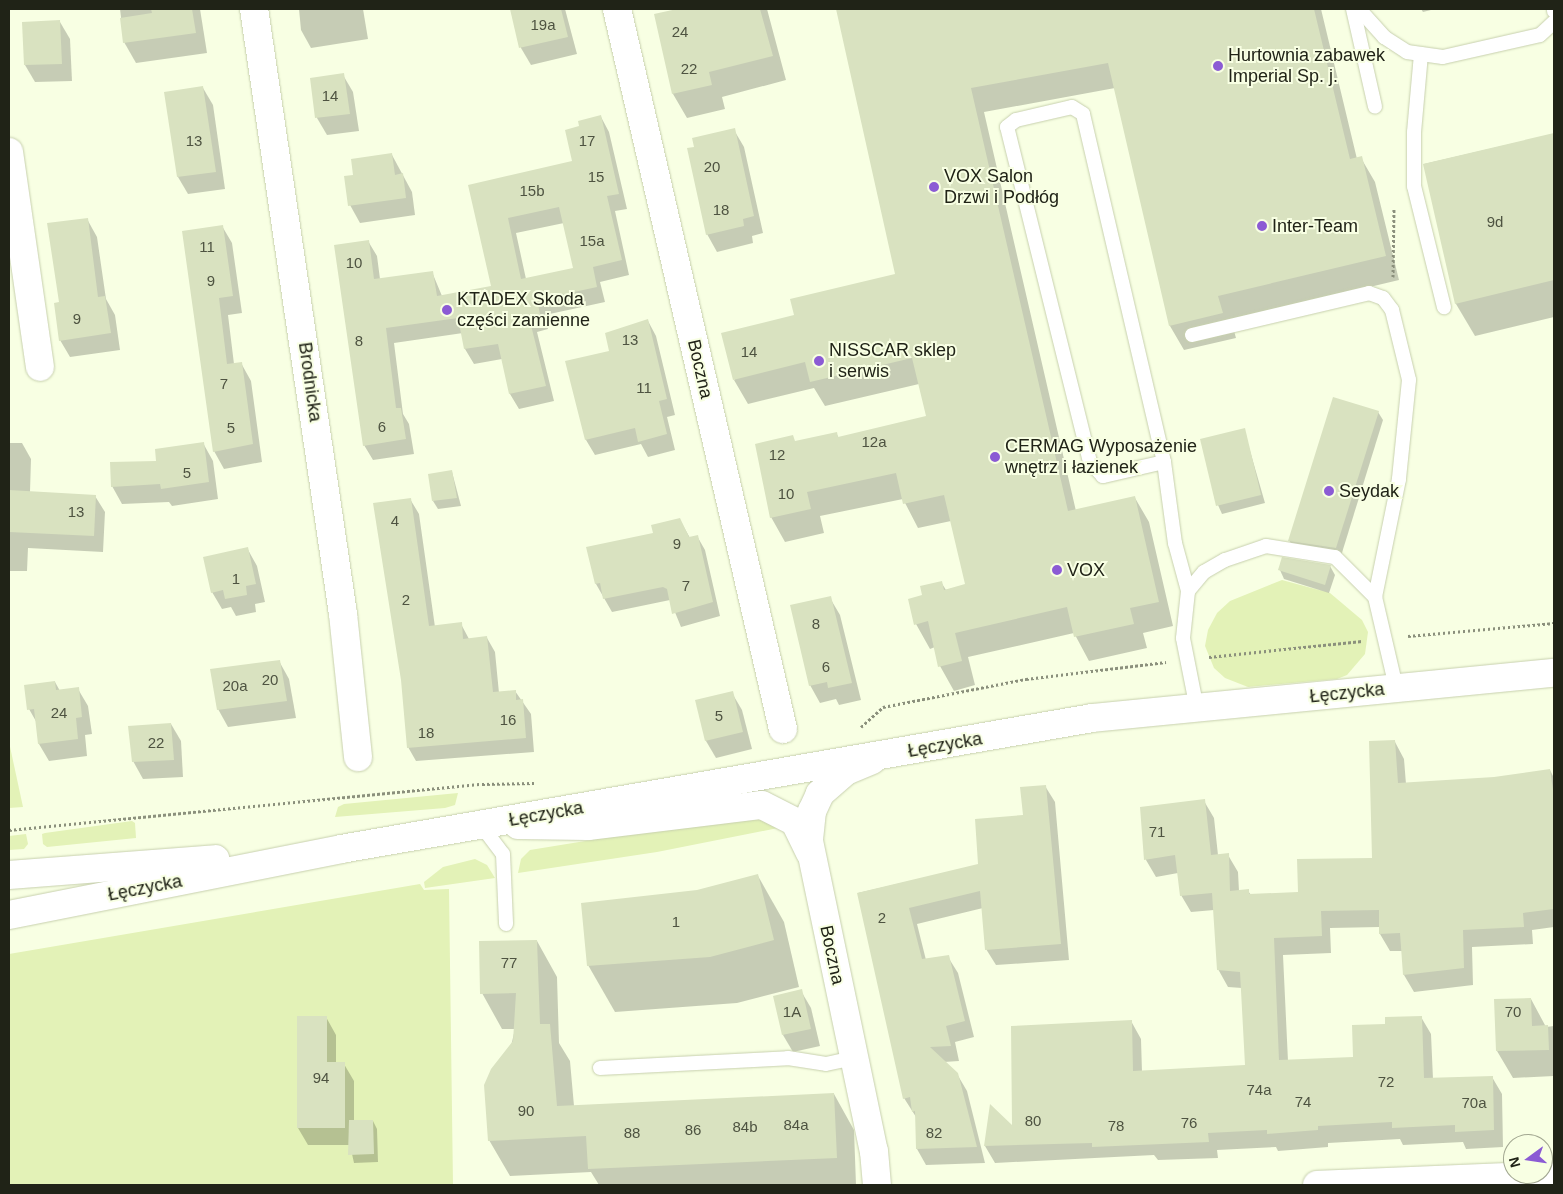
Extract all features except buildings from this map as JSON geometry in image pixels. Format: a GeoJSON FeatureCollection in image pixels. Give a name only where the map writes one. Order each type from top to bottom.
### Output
{"type":"FeatureCollection","features":[{"type":"Feature","properties":{"kind":"street","name":"Brodnicka"},"geometry":{"type":"LineString","coordinates":[[254,9],[344,614],[358,757]]}},
{"type":"Feature","properties":{"kind":"street","name":"Boczna"},"geometry":{"type":"LineString","coordinates":[[617,9],[783,729]]}},
{"type":"Feature","properties":{"kind":"street"},"geometry":{"type":"LineString","coordinates":[[9,152],[40,367]]}},
{"type":"Feature","properties":{"kind":"street","name":"Łęczycka"},"geometry":{"type":"LineString","coordinates":[[9,915],[341,849],[878,757],[1092,718],[1554,673]]}},
{"type":"Feature","properties":{"kind":"street"},"geometry":{"type":"LineString","coordinates":[[812,811],[831,782],[878,757]]}},
{"type":"Feature","properties":{"kind":"street"},"geometry":{"type":"LineString","coordinates":[[773,775],[794,779],[802,787],[812,811]]}},
{"type":"Feature","properties":{"kind":"street"},"geometry":{"type":"LineString","coordinates":[[481,825],[588,826],[762,805],[795,822],[810,854]]}},
{"type":"Feature","properties":{"kind":"street","name":"Boczna"},"geometry":{"type":"LineString","coordinates":[[812,811],[810,854],[874,1151],[877,1185]]}},
{"type":"Feature","properties":{"kind":"street","name":"Łęczycka"},"geometry":{"type":"LineString","coordinates":[[9,875],[341,849]]}},
{"type":"Feature","properties":{"kind":"street"},"geometry":{"type":"LineString","coordinates":[[1316,1185],[1554,1175]]}},
{"type":"Feature","properties":{"kind":"lane"},"geometry":{"type":"LineString","coordinates":[[1353,9],[1375,107]]}},
{"type":"Feature","properties":{"kind":"lane"},"geometry":{"type":"LineString","coordinates":[[1359,9],[1384,37],[1407,52],[1443,57],[1540,35],[1554,22]]}},
{"type":"Feature","properties":{"kind":"lane"},"geometry":{"type":"LineString","coordinates":[[1420,54],[1414,132],[1414,186],[1444,307]]}},
{"type":"Feature","properties":{"kind":"lane"},"geometry":{"type":"LineString","coordinates":[[1164,462],[1103,476],[1090,462],[1007,127],[1016,120],[1072,107],[1083,114],[1164,462],[1175,543],[1188,591],[1183,638],[1197,709]]}},
{"type":"Feature","properties":{"kind":"lane"},"geometry":{"type":"LineString","coordinates":[[1192,335],[1369,293],[1383,298],[1392,310],[1409,380],[1399,479],[1375,598],[1396,687]]}},
{"type":"Feature","properties":{"kind":"lane"},"geometry":{"type":"LineString","coordinates":[[1188,591],[1204,572],[1225,560],[1266,546],[1335,556],[1375,598]]}},
{"type":"Feature","properties":{"kind":"lane"},"geometry":{"type":"LineString","coordinates":[[481,825],[503,854],[506,924]]}},
{"type":"Feature","properties":{"kind":"lane"},"geometry":{"type":"LineString","coordinates":[[600,1068],[788,1058],[826,1064],[854,1058]]}},
{"type":"Feature","properties":{"kind":"path"},"geometry":{"type":"LineString","coordinates":[[1392,310],[1395,197]]}},
{"type":"Feature","properties":{"kind":"green space"},"geometry":{"type":"Polygon","coordinates":[[[1282,580],[1330,593],[1362,620],[1368,632],[1365,654],[1347,675],[1337,679],[1248,687],[1225,678],[1214,668],[1205,646],[1208,630],[1217,613],[1230,601],[1282,580]]]}},
{"type":"Feature","properties":{"kind":"green space"},"geometry":{"type":"Polygon","coordinates":[[[9,742],[23,807],[9,808],[9,742]]]}},
{"type":"Feature","properties":{"kind":"green space"},"geometry":{"type":"Polygon","coordinates":[[[458,793],[455,805],[445,808],[335,817],[338,807],[344,804],[458,793]]]}},
{"type":"Feature","properties":{"kind":"green space"},"geometry":{"type":"Polygon","coordinates":[[[751,814],[783,827],[657,852],[518,873],[521,859],[530,850],[751,814]]]}},
{"type":"Feature","properties":{"kind":"green space"},"geometry":{"type":"Polygon","coordinates":[[[132,821],[135,823],[136,838],[47,847],[43,844],[42,834],[45,833],[132,821]]]}},
{"type":"Feature","properties":{"kind":"green space"},"geometry":{"type":"Polygon","coordinates":[[[26,834],[28,844],[24,849],[9,850],[9,836],[26,834]]]}},
{"type":"Feature","properties":{"kind":"green space"},"geometry":{"type":"Polygon","coordinates":[[[475,859],[487,865],[495,878],[425,888],[424,882],[443,867],[475,859]]]}},
{"type":"Feature","properties":{"kind":"green space"},"geometry":{"type":"Polygon","coordinates":[[[420,884],[424,890],[449,889],[453,1185],[9,1185],[9,954],[420,884]]]}},
{"type":"Feature","properties":{"kind":"place","name":"Hurtownia zabawek Imperial Sp. j."},"geometry":{"type":"Point","coordinates":[1218,66]}},
{"type":"Feature","properties":{"kind":"place","name":"VOX Salon Drzwi i Podłóg"},"geometry":{"type":"Point","coordinates":[934,187]}},
{"type":"Feature","properties":{"kind":"place","name":"Inter-Team"},"geometry":{"type":"Point","coordinates":[1262,226]}},
{"type":"Feature","properties":{"kind":"place","name":"KTADEX Skoda części zamienne"},"geometry":{"type":"Point","coordinates":[447,310]}},
{"type":"Feature","properties":{"kind":"place","name":"NISSCAR sklep i serwis"},"geometry":{"type":"Point","coordinates":[819,361]}},
{"type":"Feature","properties":{"kind":"place","name":"CERMAG Wyposażenie wnętrz i łazienek"},"geometry":{"type":"Point","coordinates":[995,457]}},
{"type":"Feature","properties":{"kind":"place","name":"Seydak"},"geometry":{"type":"Point","coordinates":[1329,491]}},
{"type":"Feature","properties":{"kind":"place","name":"VOX"},"geometry":{"type":"Point","coordinates":[1057,570]}}]}
